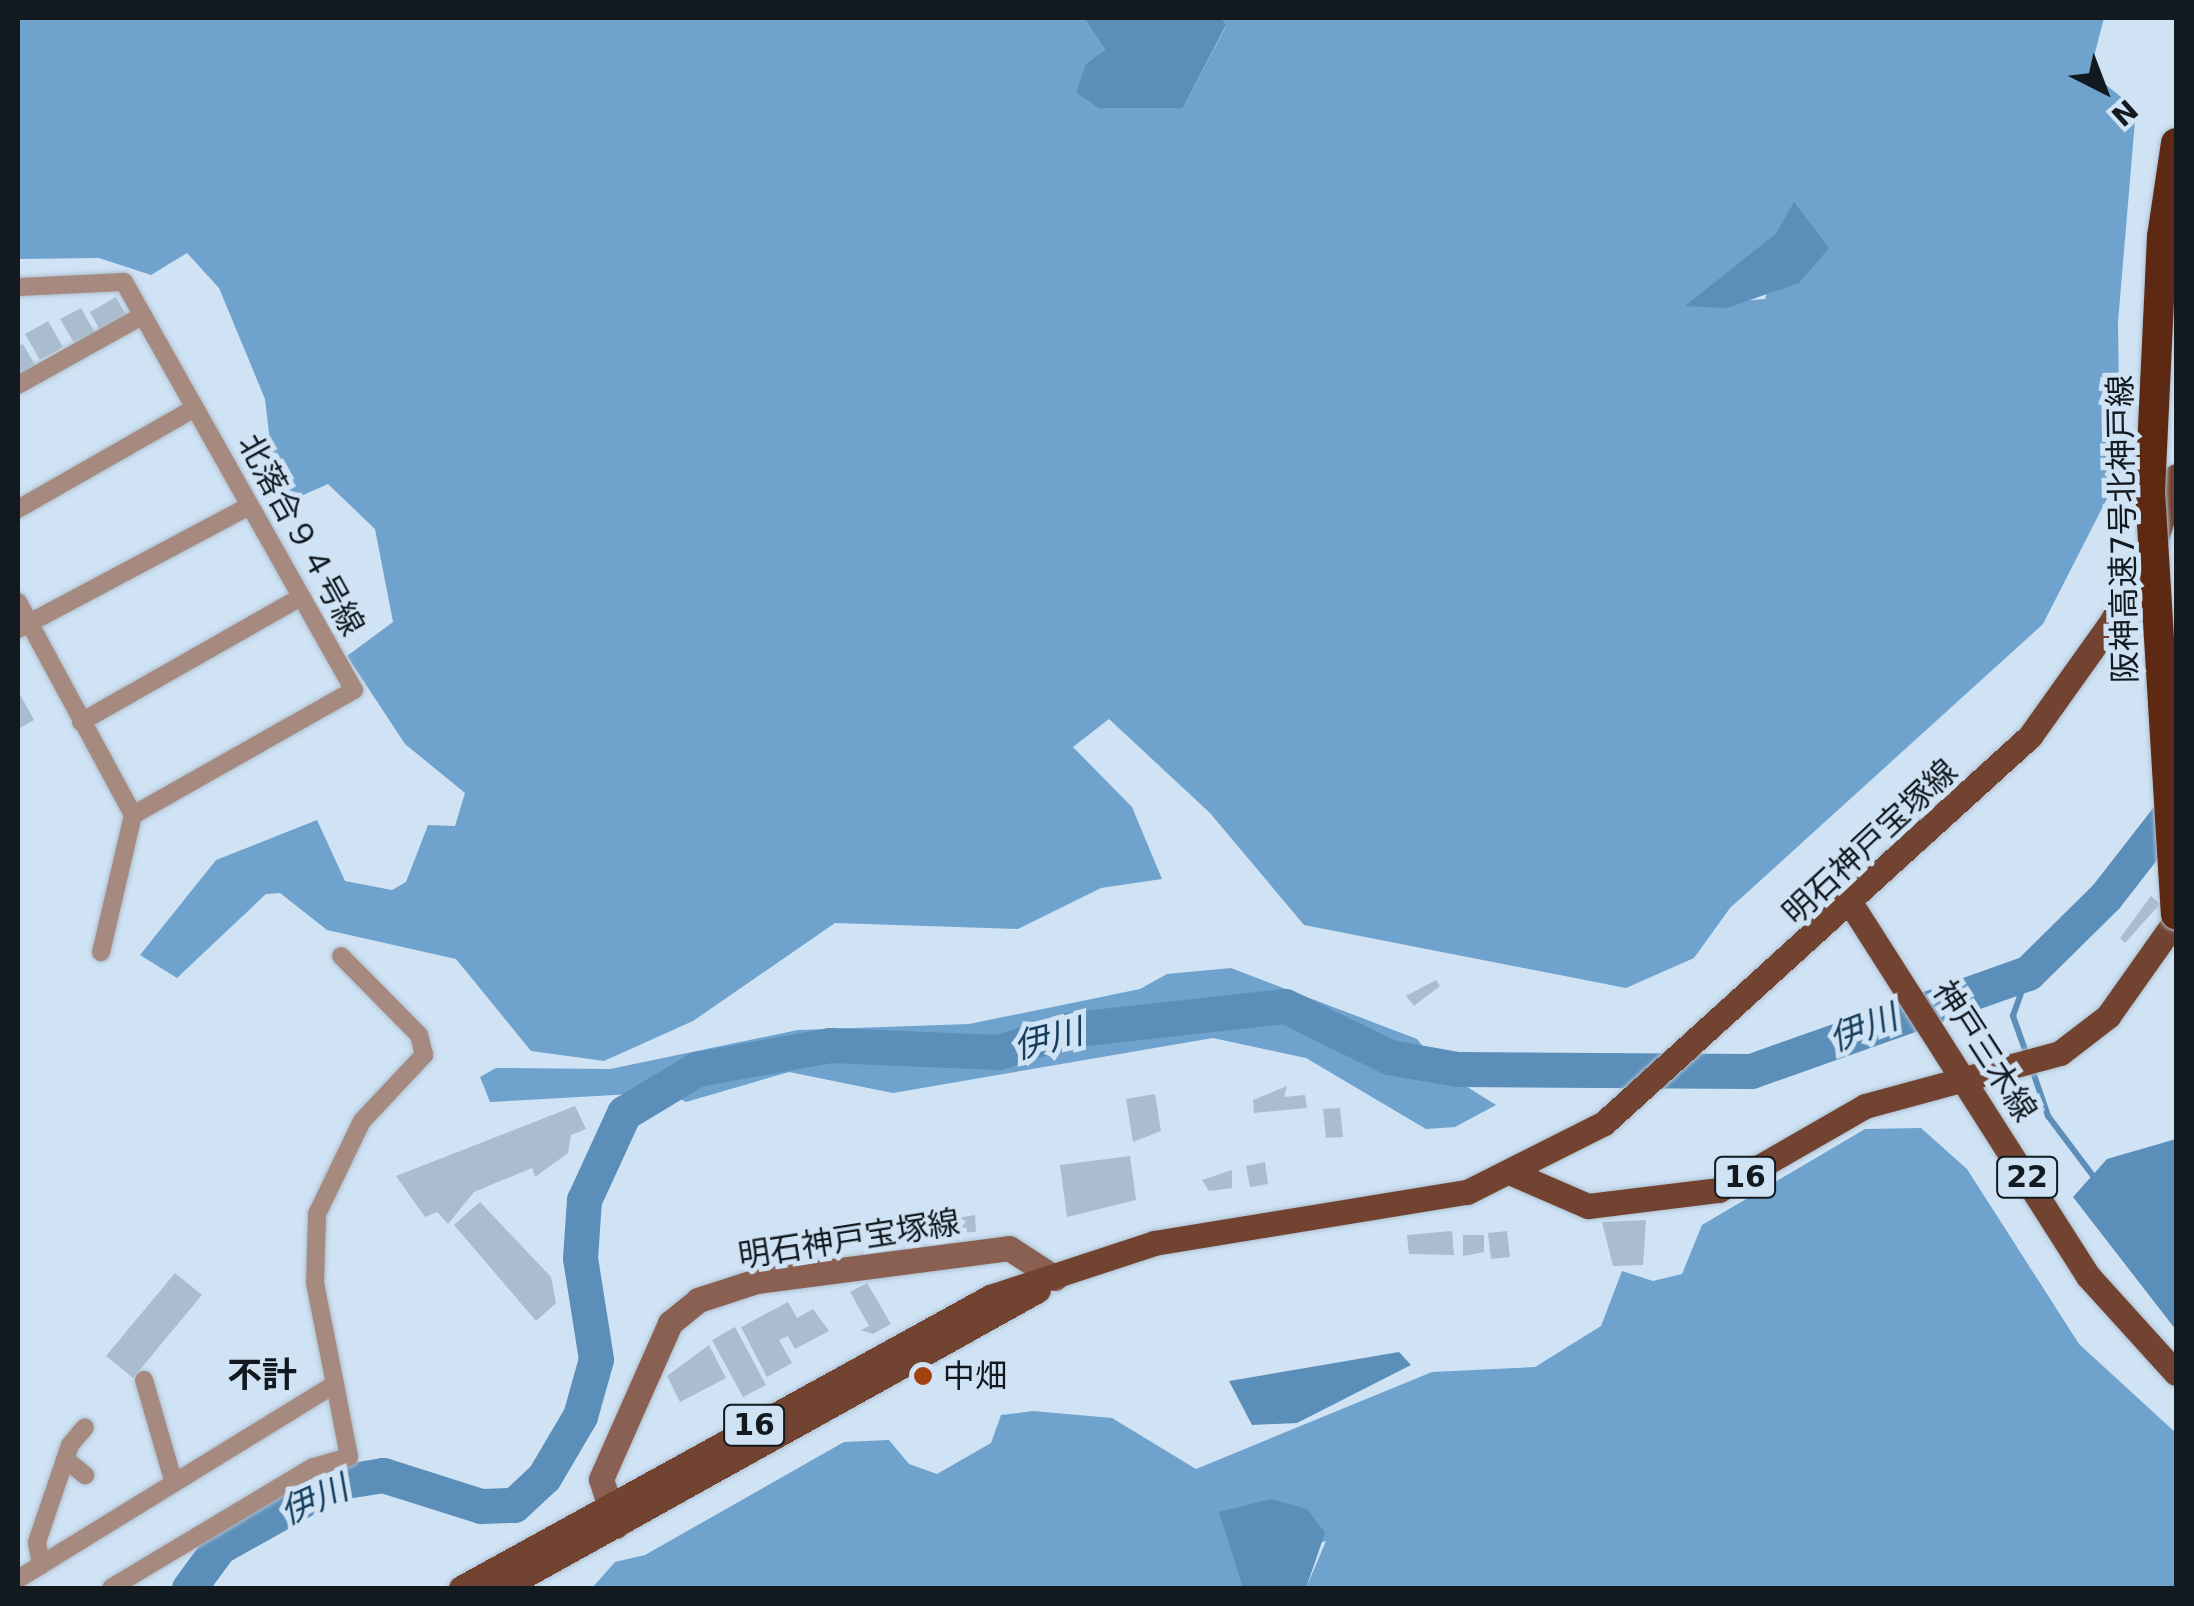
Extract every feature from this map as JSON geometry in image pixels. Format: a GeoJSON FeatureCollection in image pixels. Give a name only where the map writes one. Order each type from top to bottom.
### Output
{"type":"FeatureCollection","features":[{"type":"Feature","properties":{"kind":"highway","name":"阪神高速7号北神戸線"},"geometry":{"type":"LineString","coordinates":[[2176,143],[2162,237],[2150,491],[2176,917]]}},
{"type":"Feature","properties":{"kind":"main road","name":"明石神戸宝塚線"},"geometry":{"type":"LineString","coordinates":[[502,1588],[611,1516],[990,1298],[1154,1243],[1385,1211],[1514,1174],[1636,1099],[2030,736],[2112,621],[2155,541],[2176,476]]}},
{"type":"Feature","properties":{"kind":"main road","name":"神戸三木線"},"geometry":{"type":"LineString","coordinates":[[1851,904],[2088,1276],[2176,1373]]}},
{"type":"Feature","properties":{"kind":"main road","name":"16"},"geometry":{"type":"LineString","coordinates":[[1514,1174],[1588,1206],[1683,1200],[1766,1167],[1864,1106],[2020,1068],[2060,1053],[2108,1016],[2176,917]]}},
{"type":"Feature","properties":{"kind":"main road","name":"明石神戸宝塚線"},"geometry":{"type":"LineString","coordinates":[[460,1588],[611,1516]]}},
{"type":"Feature","properties":{"kind":"street","name":"北落合９４号線"},"geometry":{"type":"LineString","coordinates":[[18,287],[124,282],[354,690],[133,815]]}},
{"type":"Feature","properties":{"kind":"street"},"geometry":{"type":"LineString","coordinates":[[18,385],[142,316]]}},
{"type":"Feature","properties":{"kind":"street"},"geometry":{"type":"LineString","coordinates":[[18,510],[195,408]]}},
{"type":"Feature","properties":{"kind":"street"},"geometry":{"type":"LineString","coordinates":[[23,626],[250,506]]}},
{"type":"Feature","properties":{"kind":"street"},"geometry":{"type":"LineString","coordinates":[[81,722],[301,597]]}},
{"type":"Feature","properties":{"kind":"street"},"geometry":{"type":"LineString","coordinates":[[18,602],[23,626],[133,815],[101,952]]}},
{"type":"Feature","properties":{"kind":"street"},"geometry":{"type":"LineString","coordinates":[[112,1588],[314,1467],[349,1457],[315,1283],[317,1214],[362,1122],[424,1055],[419,1035],[340,956]]}},
{"type":"Feature","properties":{"kind":"street","name":"明石神戸宝塚線"},"geometry":{"type":"LineString","coordinates":[[611,1516],[601,1479],[670,1322],[698,1300],[756,1281],[1008,1248],[1054,1278]]}},
{"type":"Feature","properties":{"kind":"street"},"geometry":{"type":"LineString","coordinates":[[144,1380],[174,1483]]}},
{"type":"Feature","properties":{"kind":"street"},"geometry":{"type":"LineString","coordinates":[[18,1579],[335,1384]]}},
{"type":"Feature","properties":{"kind":"street"},"geometry":{"type":"LineString","coordinates":[[41,1565],[37,1542],[65,1458],[85,1428]]}},
{"type":"Feature","properties":{"kind":"street"},"geometry":{"type":"LineString","coordinates":[[65,1458],[85,1475]]}},
{"type":"Feature","properties":{"kind":"shaded area"},"geometry":{"type":"Polygon","coordinates":[[[18,18],[1084,18],[1105,50],[1076,93],[1098,108],[1183,108],[1226,26],[1221,18],[2104,18],[2090,72],[2136,109],[2118,322],[2120,473],[2043,624],[1730,908],[1694,958],[1626,988],[1304,925],[1210,813],[1109,719],[1073,747],[1132,807],[1162,879],[1101,888],[1018,929],[835,923],[693,1021],[604,1061],[531,1051],[456,959],[327,930],[280,893],[266,894],[177,978],[140,955],[216,860],[317,820],[345,881],[392,890],[406,882],[428,825],[455,826],[465,793],[405,744],[347,656],[393,622],[375,529],[328,484],[281,505],[247,448],[269,433],[265,399],[219,288],[187,253],[151,275],[99,258],[18,259],[18,18]],[[1794,203],[1776,233],[1687,305],[1765,299],[1794,203]]]}},
{"type":"Feature","properties":{"kind":"shaded area"},"geometry":{"type":"Polygon","coordinates":[[[1084,18],[1221,18],[1226,25],[1183,108],[1098,108],[1076,93],[1086,64],[1105,50],[1084,18]]]}},
{"type":"Feature","properties":{"kind":"shaded area"},"geometry":{"type":"Polygon","coordinates":[[[1794,202],[1829,248],[1799,283],[1727,308],[1685,306],[1776,233],[1794,202]]]}},
{"type":"Feature","properties":{"kind":"shaded area"},"geometry":{"type":"Polygon","coordinates":[[[1231,968],[1417,1039],[1445,1073],[1496,1105],[1455,1127],[1426,1129],[1306,1058],[1213,1038],[893,1093],[789,1072],[686,1102],[668,1092],[490,1102],[480,1077],[496,1068],[610,1069],[798,1030],[969,1024],[1140,989],[1167,974],[1231,968]]]}},
{"type":"Feature","properties":{"kind":"shaded area"},"geometry":{"type":"Polygon","coordinates":[[[1921,1128],[1967,1169],[2079,1344],[2176,1433],[2176,1588],[1306,1588],[1326,1541],[1238,1568],[1243,1588],[592,1588],[615,1562],[645,1555],[844,1442],[889,1440],[909,1464],[937,1474],[991,1443],[1001,1415],[1033,1411],[1112,1418],[1196,1469],[1432,1372],[1535,1367],[1601,1326],[1622,1271],[1653,1281],[1682,1274],[1702,1225],[1865,1129],[1921,1128]]]}},
{"type":"Feature","properties":{"kind":"shaded area"},"geometry":{"type":"Polygon","coordinates":[[[2176,1139],[2176,1330],[2073,1197],[2107,1159],[2176,1139]]]}},
{"type":"Feature","properties":{"kind":"shaded area"},"geometry":{"type":"Polygon","coordinates":[[[1399,1352],[1411,1365],[1297,1423],[1252,1425],[1229,1381],[1399,1352]]]}},
{"type":"Feature","properties":{"kind":"shaded area"},"geometry":{"type":"Polygon","coordinates":[[[1271,1499],[1307,1509],[1325,1533],[1306,1588],[1243,1588],[1219,1512],[1271,1499]]]}},
{"type":"Feature","properties":{"kind":"building"},"geometry":{"type":"Polygon","coordinates":[[[116,297],[128,318],[102,334],[90,312],[116,297]]]}},
{"type":"Feature","properties":{"kind":"building"},"geometry":{"type":"Polygon","coordinates":[[[81,308],[96,335],[76,346],[60,319],[81,308]]]}},
{"type":"Feature","properties":{"kind":"building"},"geometry":{"type":"Polygon","coordinates":[[[48,321],[63,347],[40,360],[25,334],[48,321]]]}},
{"type":"Feature","properties":{"kind":"building"},"geometry":{"type":"Polygon","coordinates":[[[23,344],[36,367],[18,377],[18,347],[23,344]]]}},
{"type":"Feature","properties":{"kind":"building"},"geometry":{"type":"Polygon","coordinates":[[[18,691],[34,720],[18,729],[18,691]]]}},
{"type":"Feature","properties":{"kind":"building"},"geometry":{"type":"Polygon","coordinates":[[[2151,896],[2160,904],[2125,943],[2120,938],[2151,896]]]}},
{"type":"Feature","properties":{"kind":"building"},"geometry":{"type":"Polygon","coordinates":[[[1436,980],[1440,986],[1414,1006],[1406,996],[1436,980]]]}},
{"type":"Feature","properties":{"kind":"building"},"geometry":{"type":"Polygon","coordinates":[[[1287,1086],[1284,1097],[1305,1095],[1307,1108],[1254,1113],[1253,1100],[1287,1086]]]}},
{"type":"Feature","properties":{"kind":"building"},"geometry":{"type":"Polygon","coordinates":[[[1155,1094],[1161,1131],[1133,1142],[1126,1099],[1155,1094]]]}},
{"type":"Feature","properties":{"kind":"building"},"geometry":{"type":"Polygon","coordinates":[[[575,1106],[586,1129],[571,1135],[568,1153],[535,1177],[532,1168],[474,1192],[448,1224],[437,1212],[425,1217],[396,1176],[575,1106]]]}},
{"type":"Feature","properties":{"kind":"building"},"geometry":{"type":"Polygon","coordinates":[[[1340,1108],[1343,1137],[1326,1138],[1323,1109],[1340,1108]]]}},
{"type":"Feature","properties":{"kind":"building"},"geometry":{"type":"Polygon","coordinates":[[[1130,1156],[1136,1200],[1067,1217],[1060,1165],[1130,1156]]]}},
{"type":"Feature","properties":{"kind":"building"},"geometry":{"type":"Polygon","coordinates":[[[1265,1162],[1268,1184],[1250,1187],[1246,1166],[1265,1162]]]}},
{"type":"Feature","properties":{"kind":"building"},"geometry":{"type":"Polygon","coordinates":[[[1232,1170],[1232,1188],[1209,1191],[1202,1180],[1232,1170]]]}},
{"type":"Feature","properties":{"kind":"building"},"geometry":{"type":"Polygon","coordinates":[[[480,1202],[551,1277],[556,1303],[536,1321],[454,1225],[480,1202]]]}},
{"type":"Feature","properties":{"kind":"building"},"geometry":{"type":"Polygon","coordinates":[[[975,1215],[976,1232],[950,1233],[950,1219],[975,1215]]]}},
{"type":"Feature","properties":{"kind":"building"},"geometry":{"type":"Polygon","coordinates":[[[1646,1220],[1643,1265],[1613,1266],[1602,1222],[1646,1220]]]}},
{"type":"Feature","properties":{"kind":"building"},"geometry":{"type":"Polygon","coordinates":[[[1452,1231],[1454,1255],[1409,1254],[1407,1235],[1452,1231]]]}},
{"type":"Feature","properties":{"kind":"building"},"geometry":{"type":"Polygon","coordinates":[[[1507,1231],[1510,1257],[1491,1259],[1488,1233],[1507,1231]]]}},
{"type":"Feature","properties":{"kind":"building"},"geometry":{"type":"Polygon","coordinates":[[[1463,1235],[1484,1235],[1484,1252],[1463,1256],[1463,1235]]]}},
{"type":"Feature","properties":{"kind":"building"},"geometry":{"type":"Polygon","coordinates":[[[175,1273],[202,1295],[133,1378],[106,1356],[175,1273]]]}},
{"type":"Feature","properties":{"kind":"building"},"geometry":{"type":"Polygon","coordinates":[[[867,1283],[891,1324],[873,1334],[861,1330],[869,1326],[850,1292],[867,1283]]]}},
{"type":"Feature","properties":{"kind":"building"},"geometry":{"type":"Polygon","coordinates":[[[788,1302],[797,1318],[813,1309],[829,1331],[795,1349],[788,1336],[779,1340],[792,1363],[767,1377],[741,1327],[788,1302]]]}},
{"type":"Feature","properties":{"kind":"building"},"geometry":{"type":"Polygon","coordinates":[[[735,1327],[766,1385],[743,1397],[712,1340],[735,1327]]]}},
{"type":"Feature","properties":{"kind":"building"},"geometry":{"type":"Polygon","coordinates":[[[709,1345],[726,1378],[680,1402],[667,1376],[709,1345]]]}},
{"type":"Feature","properties":{"kind":"waterway","name":"伊川"},"geometry":{"type":"LineString","coordinates":[[189,1588],[219,1547],[333,1483],[383,1475],[481,1506],[514,1505],[544,1477],[580,1416],[596,1359],[580,1258],[584,1200],[624,1113],[697,1069],[830,1045],[998,1052],[1067,1030],[1285,1006],[1389,1057],[1457,1069],[1751,1071],[2028,973],[2106,896],[2176,806]]}},
{"type":"Feature","properties":{"kind":"waterway"},"geometry":{"type":"LineString","coordinates":[[2028,973],[2013,1016],[2028,1058]]}},
{"type":"Feature","properties":{"kind":"waterway"},"geometry":{"type":"LineString","coordinates":[[2032,1069],[2048,1116],[2097,1181]]}},
{"type":"Feature","properties":{"kind":"place","name":"中畑"},"geometry":{"type":"Point","coordinates":[923,1376]}},
{"type":"Feature","properties":{"kind":"district","name":"不計"},"geometry":{"type":"Point","coordinates":[262,1375]}}]}
